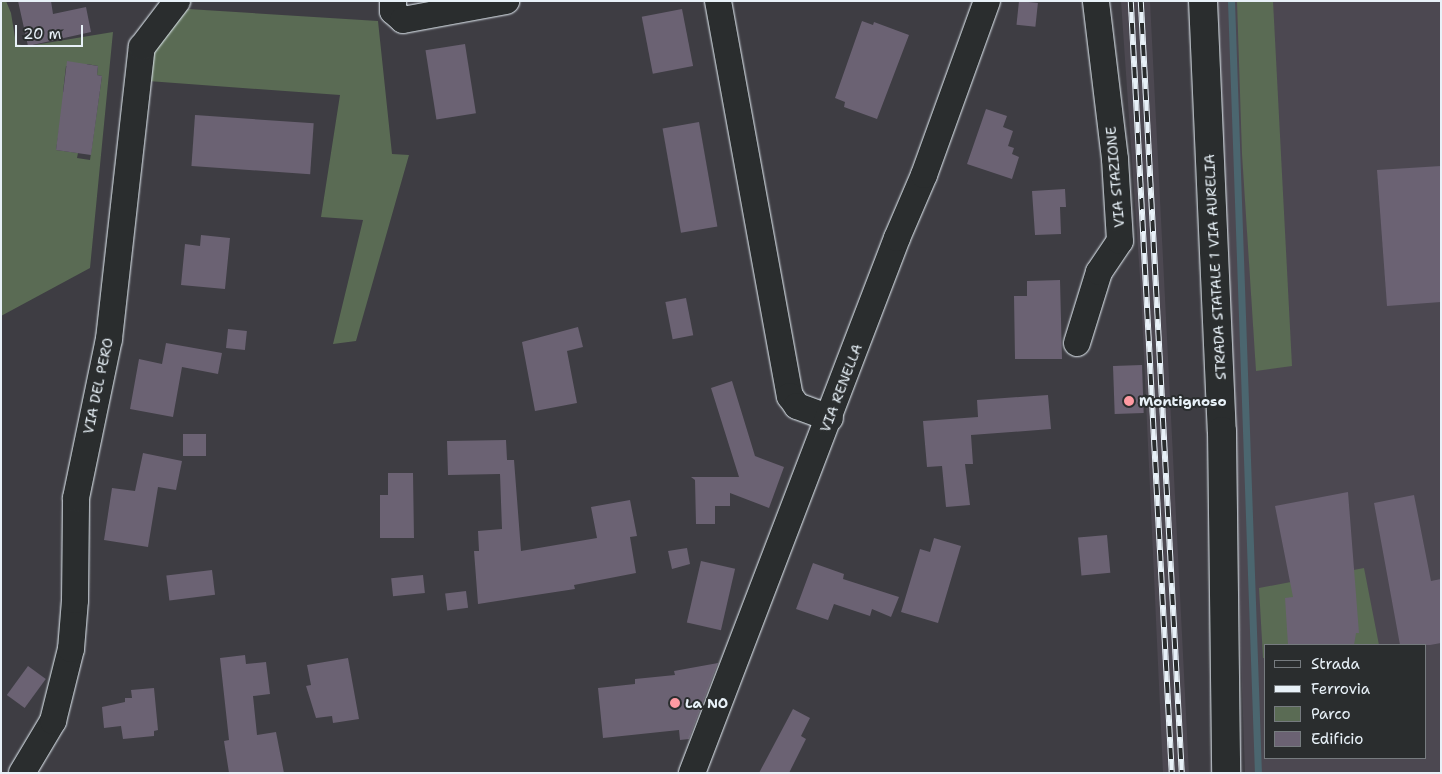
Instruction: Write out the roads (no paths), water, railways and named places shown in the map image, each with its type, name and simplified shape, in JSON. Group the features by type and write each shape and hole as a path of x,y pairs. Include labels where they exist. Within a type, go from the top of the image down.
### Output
{"main road":[{"name":"STRADA STATALE 1 VIA AURELIA","path":"1204,1 1222,432 1226,773"}],"street":[{"name":"VIA DEL PERO","path":"22,773 54,721 71,650 75,600 76,498 108,339 142,47 177,1"},
{"path":"394,1 393,12 404,20 506,1"},
{"path":"718,1 790,396 797,406 830,418"},
{"name":"VIA RENELLA","path":"692,773 830,418 987,1"},
{"name":"VIA STAZIONE","path":"1077,343 1099,272 1120,241 1115,159 1096,1"}],"waterway":[{"path":"1231,1 1258,773"}],"railway":[{"path":"1131,1 1172,773"},
{"path":"1141,1 1182,773"}],"place":[{"name":"Montignoso","path":"1129,401"},
{"name":"La NO","path":"675,703"}]}
